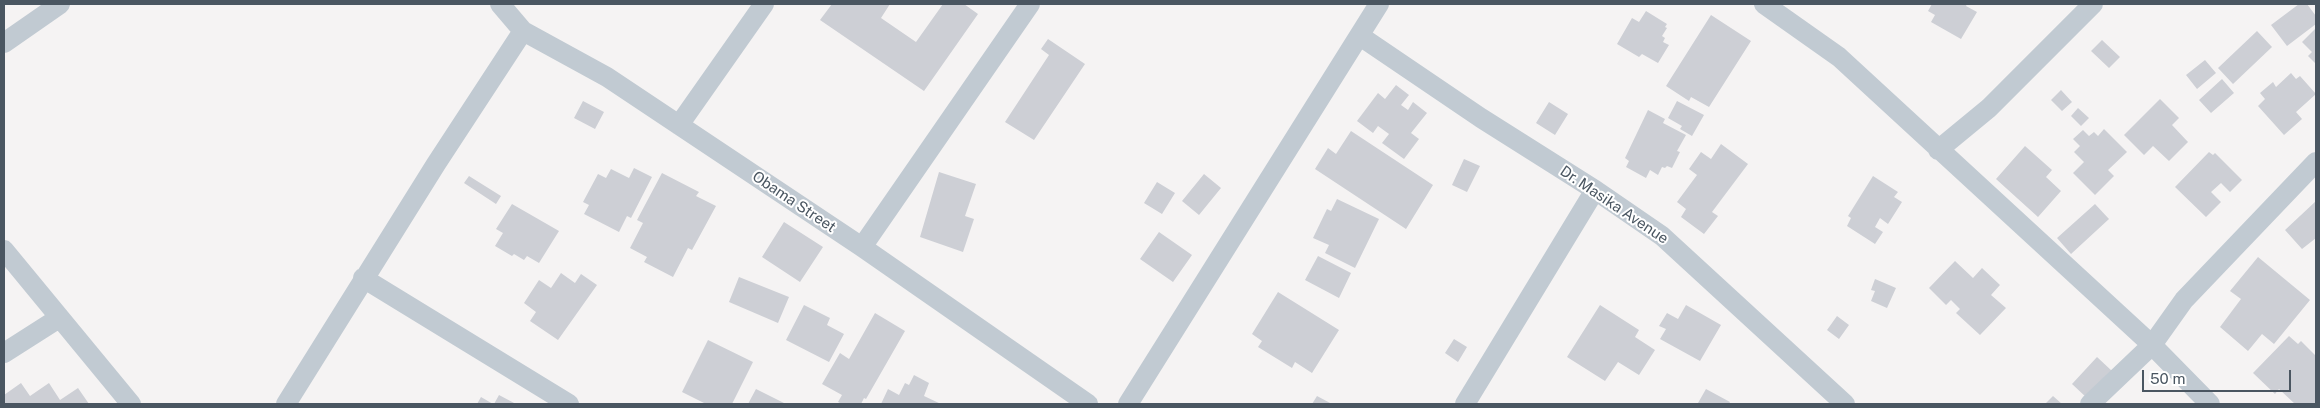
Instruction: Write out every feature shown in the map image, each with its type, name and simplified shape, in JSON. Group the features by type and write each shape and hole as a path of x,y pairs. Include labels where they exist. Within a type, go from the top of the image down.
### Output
{"street":[{"path":"4,43 60,4"},
{"name":"Obama Street","path":"500,4 523,31 607,77 862,248 1088,404"},
{"path":"679,125 764,4"},
{"path":"862,248 1030,4"},
{"path":"1128,404 1379,4"},
{"path":"1938,150 1990,108 2093,4"},
{"path":"1769,5 1839,57 2152,345 2210,404"},
{"path":"286,404 363,278 523,31"},
{"name":"Dr. Masika Avenue","path":"1360,36 1662,236 1846,404"},
{"path":"2090,404 2152,345 2184,300 2316,162"},
{"path":"1465,404 1595,190"},
{"path":"4,250 131,404"},
{"path":"363,278 569,404"},
{"path":"4,353 59,318"}],"building":[{"path":"832,4 890,4 881,18 916,42 943,4 964,4 978,14 924,91 820,20"},
{"path":"1932,4 1967,4 1966,6 1977,12 1961,39 1931,22 1935,15 1928,11"},
{"path":"2299,4 2307,4 2316,16 2316,24 2287,46 2271,25"},
{"path":"1646,11 1667,24 1665,27 1667,28 1662,36 1665,38 1663,42 1669,45 1658,63 1642,54 1639,57 1617,44 1632,18 1639,22"},
{"path":"1711,15 1751,41 1709,107 1691,97 1689,101 1666,86"},
{"path":"2316,28 2316,64 2308,56 2312,52 2302,42"},
{"path":"2257,31 2272,47 2233,84 2218,68"},
{"path":"1048,39 1085,64 1034,140 1005,122 1049,55 1041,49"},
{"path":"2102,40 2120,57 2109,68 2091,51"},
{"path":"2205,60 2216,73 2197,89 2186,75"},
{"path":"2291,73 2296,79 2300,76 2316,94 2296,112 2302,119 2284,135 2258,106 2265,99 2260,93 2273,82 2276,87"},
{"path":"2222,79 2234,93 2211,113 2199,100"},
{"path":"1396,85 1409,95 1401,105 1408,110 1413,102 1427,113 1411,133 1419,139 1404,159 1382,143 1389,134 1378,126 1373,133 1357,121 1378,93 1385,99"},
{"path":"2061,90 2072,102 2062,111 2051,100"},
{"path":"2160,99 2179,118 2172,125 2188,142 2169,161 2153,146 2144,155 2124,135"},
{"path":"583,101 604,112 595,129 574,118"},
{"path":"1677,101 1704,115 1692,136 1680,129 1682,126 1668,118"},
{"path":"1549,102 1568,114 1555,135 1536,123"},
{"path":"2078,108 2089,118 2081,126 2071,116"},
{"path":"1648,110 1665,119 1663,123 1686,135 1677,151 1680,152 1672,168 1662,167 1658,175 1650,170 1646,178 1626,167 1629,161 1625,158"},
{"path":"2104,129 2127,152 2108,170 2114,176 2095,195 2073,173 2084,162 2074,152 2080,146 2073,139 2083,130 2089,136 2094,132 2098,136"},
{"path":"1351,131 1433,185 1406,229 1315,169 1328,148 1336,154"},
{"path":"1721,144 1748,164 1712,212 1718,216 1704,234 1681,217 1686,209 1677,202 1697,175 1689,169 1701,152 1711,159"},
{"path":"2025,146 2052,170 2046,177 2061,191 2038,217 1996,179"},
{"path":"2209,152 2213,155 2215,153 2242,180 2230,192 2221,183 2211,192 2221,202 2206,217 2175,187"},
{"path":"1464,159 1480,166 1467,192 1452,185"},
{"path":"634,168 652,177 631,218 627,216 619,232 584,214 589,205 583,202 598,174 606,178 611,169 629,178"},
{"path":"939,172 976,184 965,216 974,219 963,252 920,237"},
{"path":"662,173 699,192 696,196 716,206 692,250 688,248 673,277 644,262 647,257 630,248 643,223 637,220"},
{"path":"1204,174 1221,188 1199,215 1182,201"},
{"path":"469,176 501,196 496,204 464,183"},
{"path":"1873,176 1898,192 1894,197 1902,202 1888,224 1880,218 1875,227 1883,232 1875,244 1847,226 1851,218 1848,216"},
{"path":"1157,182 1175,193 1162,214 1144,203"},
{"path":"1337,199 1379,219 1355,268 1325,253 1329,245 1313,238 1327,209 1331,211"},
{"path":"2316,201 2316,238 2302,249 2285,230"},
{"path":"512,204 559,231 539,263 527,256 524,260 514,254 512,256 495,246 503,233 496,229"},
{"path":"2095,204 2109,219 2071,254 2057,238"},
{"path":"784,222 823,247 800,282 762,257"},
{"path":"1159,232 1192,255 1173,282 1140,259"},
{"path":"1318,256 1351,273 1339,298 1305,280"},
{"path":"2258,257 2310,300 2274,344 2262,334 2248,351 2220,327 2241,299 2230,291"},
{"path":"1955,261 1973,278 1982,268 2000,285 1991,295 2006,308 1980,335 1956,313 1960,309 1951,300 1946,305 1929,288"},
{"path":"561,273 575,283 581,274 597,285 558,340 530,321 536,312 524,303 539,280 551,288"},
{"path":"739,277 789,297 778,323 729,302"},
{"path":"1875,279 1896,288 1887,308 1871,301 1875,291 1871,290"},
{"path":"1278,292 1339,330 1312,373 1295,362 1292,368 1258,347 1262,341 1252,334"},
{"path":"804,305 830,318 827,325 844,334 829,362 786,340"},
{"path":"1600,305 1639,330 1635,337 1655,350 1639,375 1618,362 1605,381 1567,357"},
{"path":"1686,305 1721,325 1700,361 1660,339 1666,329 1659,326 1667,313 1678,319"},
{"path":"875,313 905,331 866,399 864,398 861,404 842,404 838,402 842,395 822,384 840,353 849,359"},
{"path":"1837,316 1849,325 1839,339 1827,330"},
{"path":"2289,336 2298,344 2301,341 2316,356 2315,404 2295,404 2279,389 2275,394 2253,373"},
{"path":"1454,339 1467,347 1458,362 1445,353"},
{"path":"708,340 753,362 732,404 706,404 682,392"},
{"path":"2097,357 2112,371 2087,398 2072,384"},
{"path":"914,375 929,383 924,396 941,404 881,404 888,389 899,395 905,383 909,385"},
{"path":"21,383 30,396 49,383 60,400 78,388 89,404 4,404 4,395"},
{"path":"756,389 786,404 748,404"},
{"path":"1706,389 1730,402 1729,404 1698,403"},
{"path":"499,395 516,404 494,404"},
{"path":"1317,396 1332,404 1312,404"},
{"path":"2053,396 2062,404 2045,404"},
{"path":"481,397 493,404 477,404"}]}
